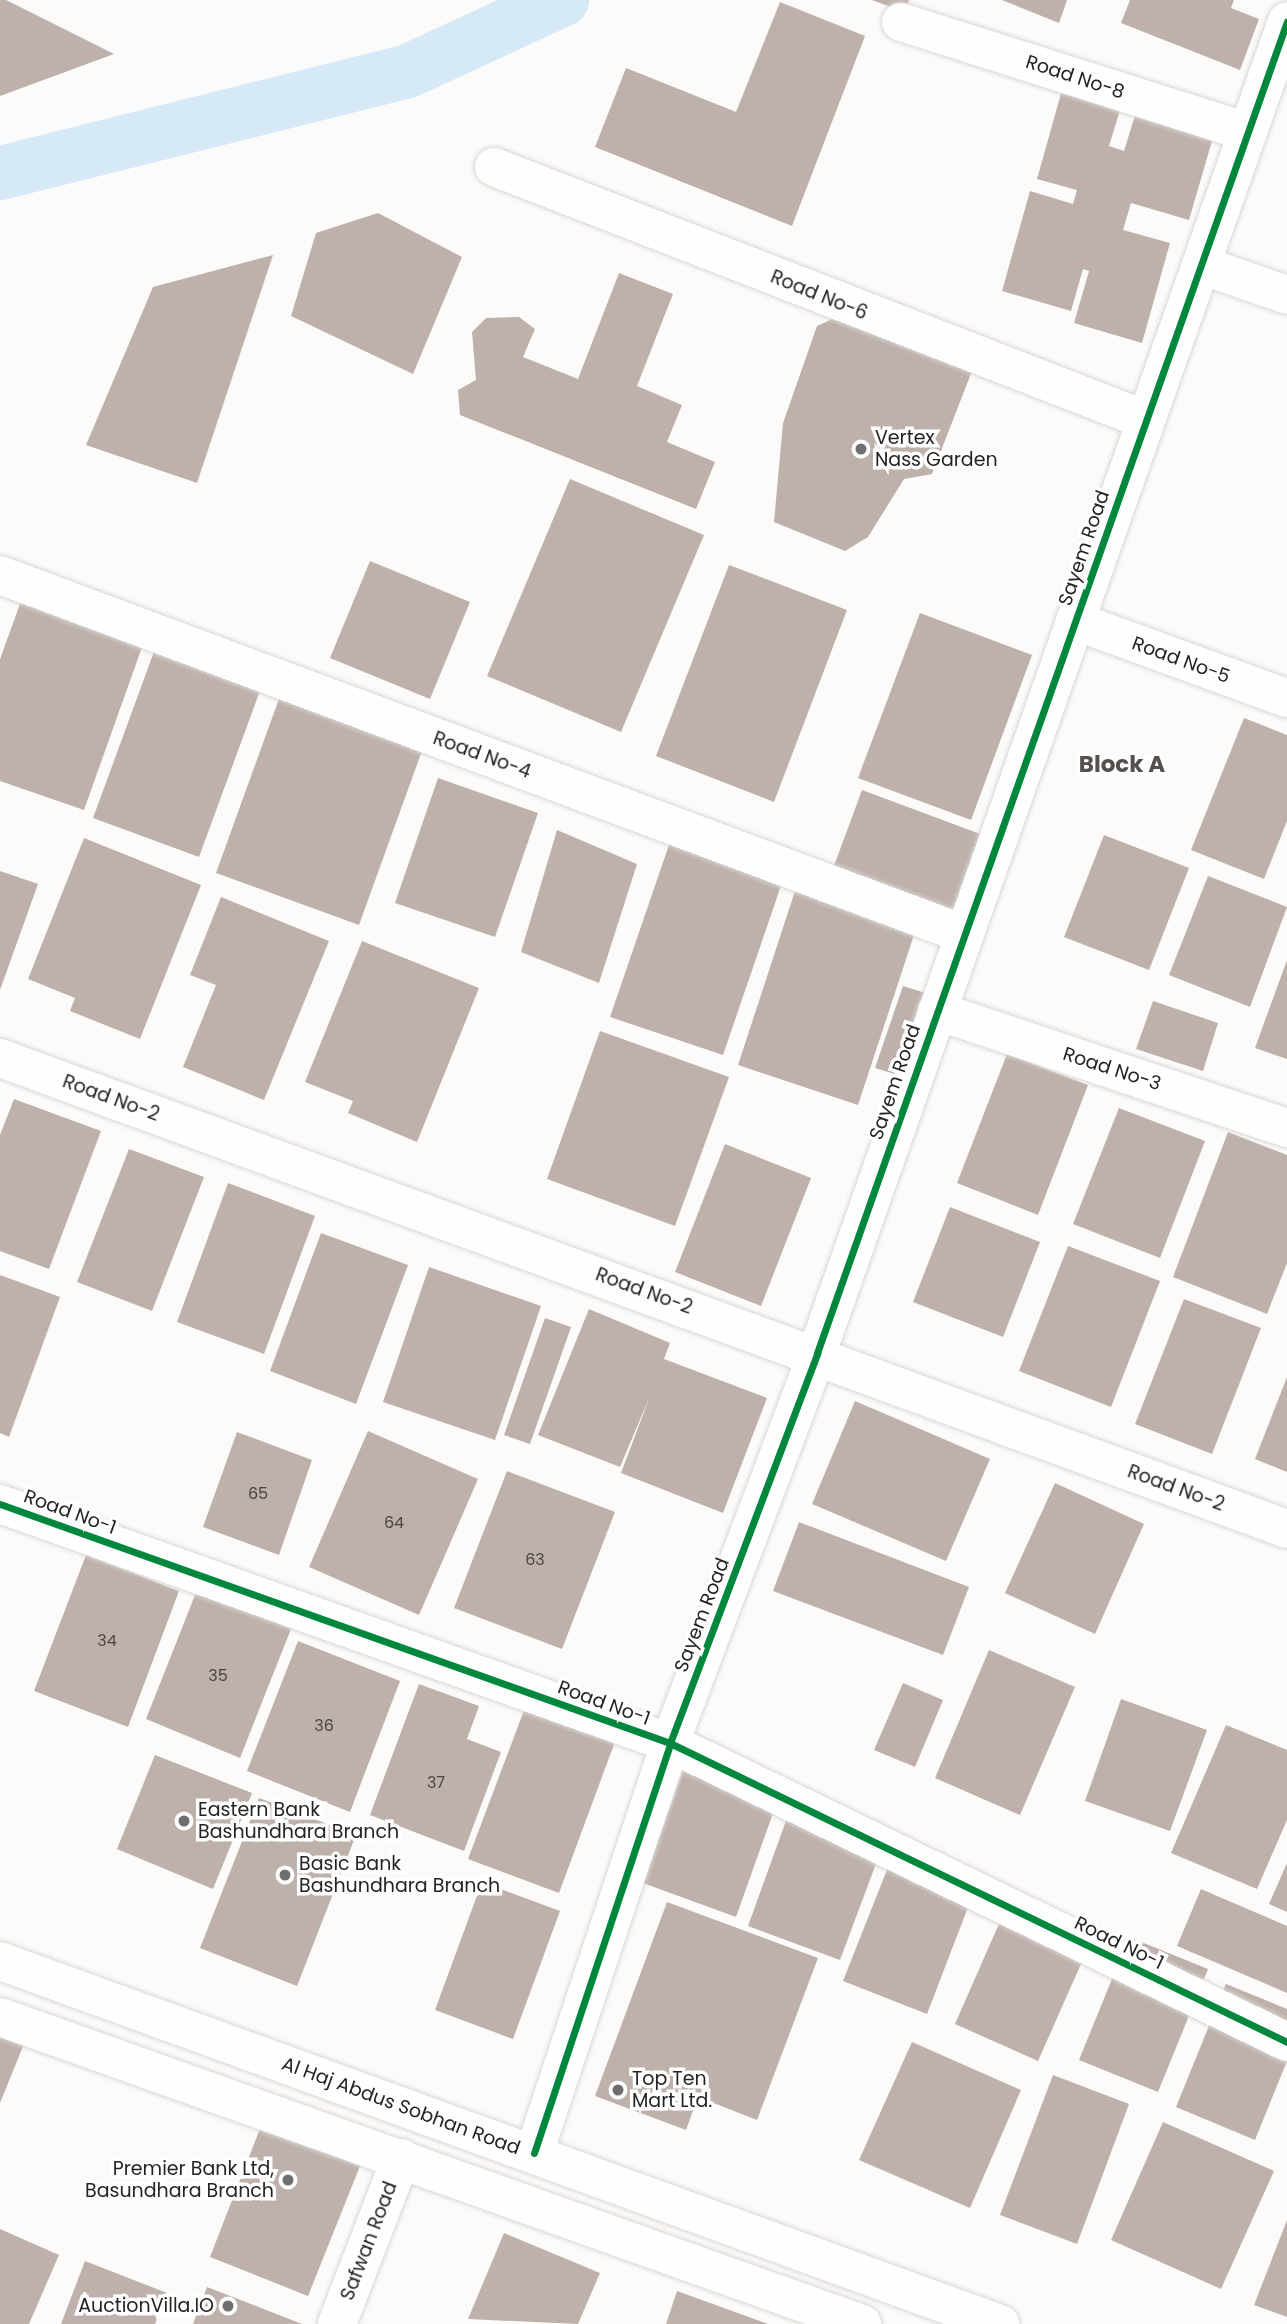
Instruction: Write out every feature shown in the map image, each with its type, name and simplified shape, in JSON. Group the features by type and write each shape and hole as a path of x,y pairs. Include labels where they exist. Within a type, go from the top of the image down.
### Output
{"street":[{"name":"Sayem Road","path":"534,2153 670,1743 817,1353 1287,21"},
{"name":"Road No-8","path":"901,22 1248,132"},
{"name":"Road No-6","path":"494,167 1146,420"},
{"path":"1201,265 1287,295"},
{"name":"Road No-4","path":"0,575 964,934"},
{"name":"Road No-5","path":"1075,621 1287,698"},
{"name":"Road No-3","path":"937,1011 1287,1128"},
{"name":"Road No-2","path":"0,1058 817,1353 1287,1529"},
{"name":"Road No-1","path":"0,1504 670,1743 1287,2042"},
{"name":"Al Haj Abdus Sobhan Road","path":"0,1961 1000,2324"},
{"path":"0,2017 862,2324"},
{"name":"Safwan Road","path":"337,2324 401,2158"}],"building":[{"path":"0,0 6,0 114,54 0,96"},
{"path":"872,0 909,0 904,12"},
{"path":"1002,0 1067,0 1059,23"},
{"path":"1130,0 1234,0 1231,8 1259,19 1240,70 1121,23"},
{"path":"780,2 865,36 792,226 595,147 626,68 736,112"},
{"path":"1062,90 1121,107 1109,146 1124,151 1136,112 1214,134 1189,220 1131,203 1123,230 1170,243 1142,343 1074,323 1089,271 1083,269 1071,311 1002,291 1030,191 1073,204 1077,190 1037,179"},
{"path":"378,213 462,257 413,374 291,316 316,233"},
{"path":"273,255 197,483 86,445 153,287"},
{"path":"619,273 673,294 637,386 682,405 667,442 715,462 696,509 460,415 458,390 476,380 472,332 486,318 519,317 535,329 523,357 578,379"},
{"name":"Vertex Nass Garden","path":"837,317 972,371 932,474 904,479 868,537 845,551 774,522 783,423 817,326"},
{"path":"570,479 704,535 621,732 487,676"},
{"path":"370,561 470,602 430,699 330,658"},
{"path":"729,565 847,610 774,802 656,756"},
{"path":"24,593 146,636 84,810 0,781 0,659"},
{"path":"920,613 1032,655 971,820 858,778"},
{"path":"155,649 261,688 199,857 93,818"},
{"path":"280,696 423,748 359,925 216,873"},
{"path":"1244,718 1287,735 1287,821 1264,879 1191,850"},
{"path":"438,778 538,813 495,937 395,903"},
{"path":"862,790 983,835 951,919 831,874"},
{"path":"557,830 637,864 599,983 521,952"},
{"path":"1104,835 1189,868 1149,970 1064,937"},
{"path":"84,838 201,885 140,1039 70,1011 75,998 28,979"},
{"path":"671,839 784,877 723,1055 610,1017"},
{"path":"0,871 38,884 0,990"},
{"path":"1208,876 1287,907 1250,1007 1169,975"},
{"path":"795,891 915,932 858,1105 738,1065"},
{"path":"221,897 329,941 264,1100 183,1067 216,985 190,975"},
{"path":"362,941 479,988 417,1142 348,1113 353,1101 305,1082"},
{"path":"1287,960 1287,1059 1255,1048"},
{"path":"903,986 929,994 901,1076 875,1068"},
{"path":"1153,1001 1218,1023 1203,1071 1136,1049"},
{"path":"600,1031 729,1077 675,1226 547,1179"},
{"path":"1007,1054 1088,1085 1038,1215 957,1183"},
{"path":"14,1099 101,1131 49,1269 0,1251 0,1135"},
{"path":"1119,1108 1205,1141 1160,1258 1073,1224"},
{"path":"1228,1132 1287,1155 1287,1263 1267,1314 1173,1277"},
{"path":"725,1144 811,1178 761,1306 675,1272"},
{"path":"129,1149 204,1177 152,1311 77,1282"},
{"path":"228,1183 315,1216 264,1354 177,1322"},
{"path":"950,1207 1040,1242 1003,1337 913,1302"},
{"path":"321,1233 408,1265 356,1404 270,1371"},
{"path":"1068,1246 1160,1281 1111,1407 1019,1371"},
{"path":"429,1267 541,1306 495,1440 383,1402"},
{"path":"0,1275 60,1297 9,1437 0,1433"},
{"path":"1184,1299 1261,1328 1212,1454 1135,1424"},
{"path":"589,1309 670,1343 664,1359 767,1398 723,1513 621,1473 650,1396 620,1467 538,1435"},
{"path":"545,1318 571,1327 530,1444 504,1435"},
{"path":"1287,1377 1287,1472 1255,1459"},
{"path":"855,1401 990,1459 946,1561 812,1504"},
{"path":"368,1431 478,1479 419,1615 309,1567"},
{"path":"237,1432 312,1460 279,1555 203,1527"},
{"path":"507,1471 615,1512 562,1649 454,1608"},
{"path":"1055,1483 1144,1524 1095,1634 1005,1593"},
{"path":"799,1522 969,1587 943,1655 773,1591"},
{"path":"86,1555 179,1591 128,1727 34,1691"},
{"path":"197,1590 291,1629 240,1758 146,1719"},
{"path":"298,1641 400,1681 350,1812 247,1771"},
{"path":"989,1650 1075,1687 1020,1815 935,1778"},
{"path":"903,1683 943,1700 915,1767 874,1750"},
{"path":"419,1684 479,1706 467,1739 501,1752 464,1851 370,1815"},
{"path":"1121,1699 1207,1730 1170,1831 1085,1801"},
{"path":"526,1705 616,1739 559,1893 468,1859"},
{"path":"1226,1725 1287,1750 1287,1820 1257,1889 1171,1853"},
{"name":"Eastern Bank Bashundhara Branch","path":"155,1755 252,1793 213,1889 117,1849"},
{"path":"684,1768 777,1802 736,1917 643,1883"},
{"name":"Basic Bank Bashundhara Branch","path":"259,1798 356,1835 297,1986 200,1948"},
{"path":"787,1818 880,1853 840,1960 748,1926"},
{"path":"894,1852 977,1884 927,2014 843,1981"},
{"path":"1287,1863 1287,1912 1269,1904"},
{"path":"482,1882 560,1911 513,2039 435,2010"},
{"path":"1201,1889 1287,1926 1287,1993 1177,1946"},
{"path":"1013,1892 1097,1928 1038,2061 955,2024"},
{"path":"667,1902 818,1958 757,2120 698,2097 686,2130 595,2096"},
{"path":"1129,1937 1208,1969 1158,2092 1079,2060"},
{"path":"1226,1984 1287,2009 1287,2061 1255,2140 1176,2107"},
{"path":"0,2035 24,2044 0,2103"},
{"path":"912,2042 1021,2090 970,2208 859,2160"},
{"path":"1053,2075 1129,2104 1077,2244 1000,2215"},
{"path":"1163,2122 1274,2171 1221,2289 1111,2240"},
{"path":"261,2126 360,2166 308,2296 210,2257"},
{"path":"1287,2220 1287,2317 1254,2305"},
{"path":"0,2229 59,2255 29,2324 0,2324"},
{"path":"504,2233 600,2273 578,2324 468,2319"},
{"path":"85,2261 167,2293 155,2324 61,2324"},
{"name":"AuctionVilla.IO","path":"207,2287 302,2324 193,2324"},
{"path":"677,2291 768,2324 666,2324"}],"waterway":[{"path":"0,173 406,72 562,0"}],"cycle path":[{"path":"534,2153 670,1743 817,1353 1287,21"},
{"path":"0,1504 670,1743 1287,2042"}],"place":[{"name":"Vertex Nass Garden","path":"861,449"},
{"name":"Eastern Bank Bashundhara Branch","path":"184,1821"},
{"name":"Basic Bank Bashundhara Branch","path":"285,1875"},
{"name":"Top Ten Mart Ltd.","path":"618,2090"},
{"name":"Premier Bank Ltd, Basundhara Branch","path":"288,2180"},
{"name":"AuctionVilla.IO","path":"228,2306"}],"district":[{"name":"Block A","path":"1122,764"}]}
